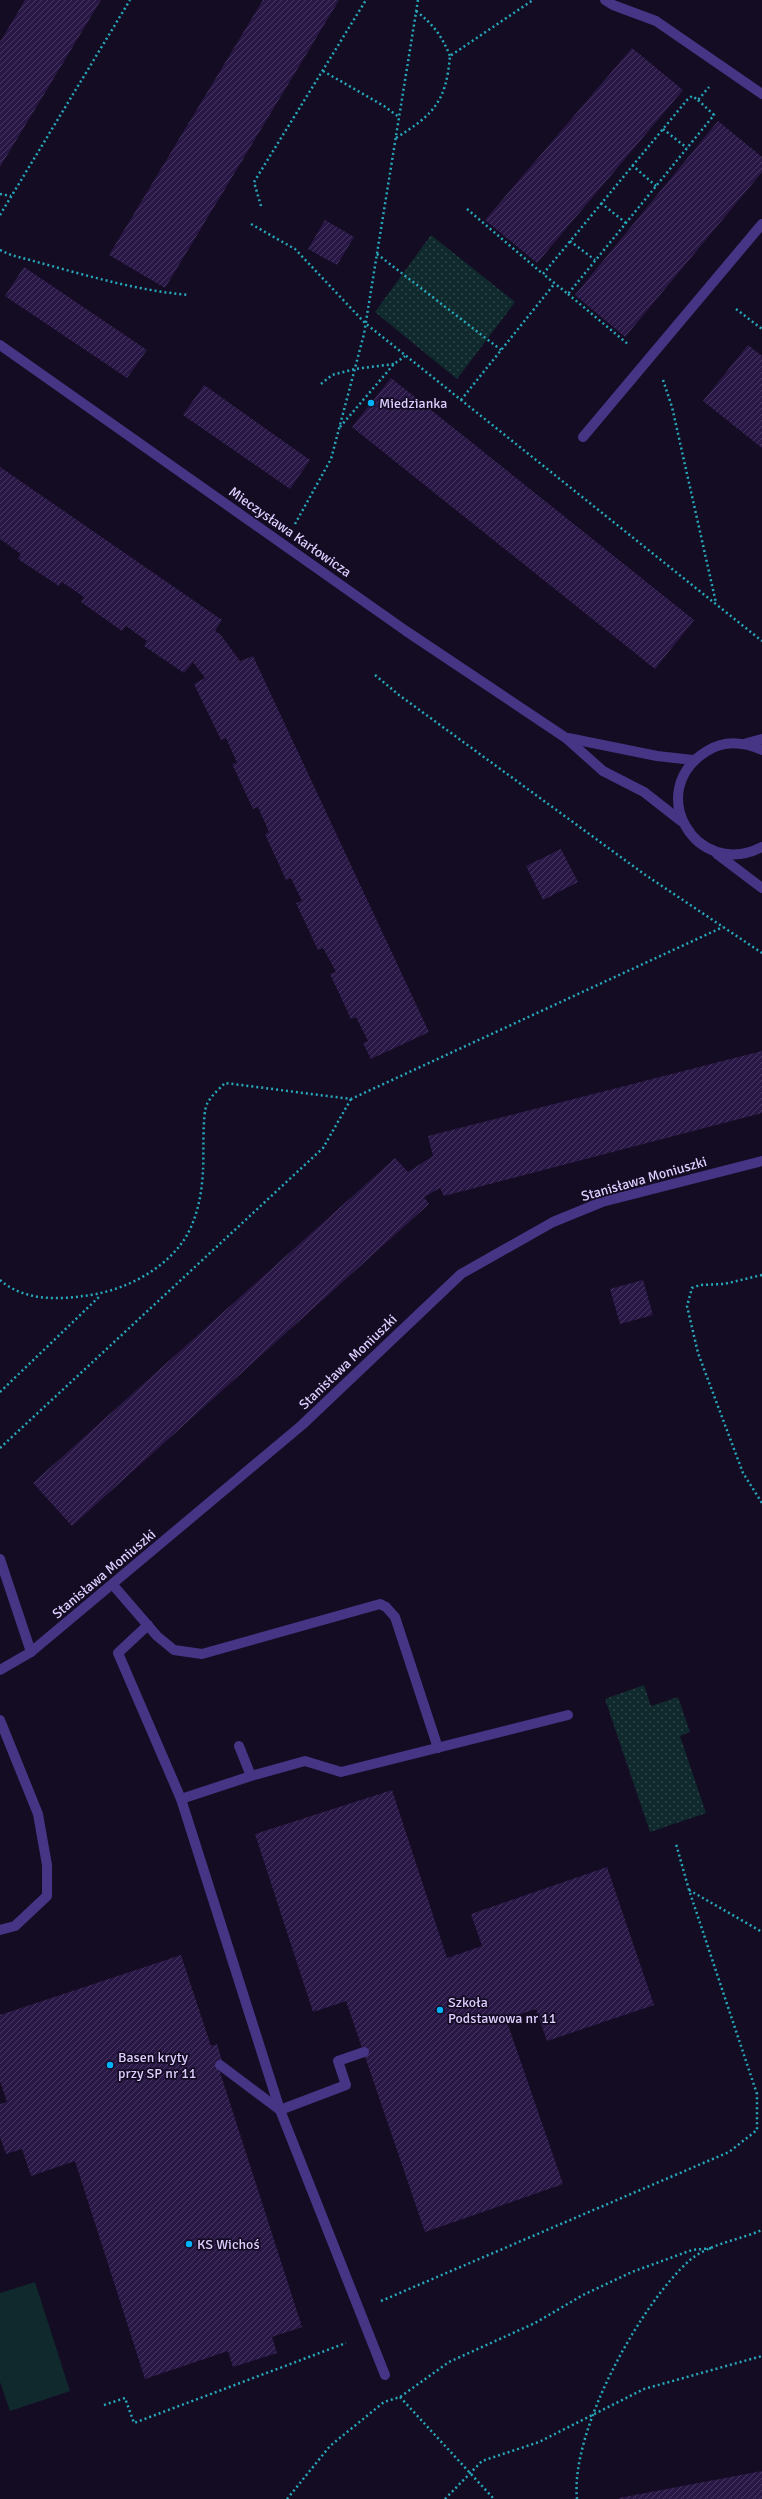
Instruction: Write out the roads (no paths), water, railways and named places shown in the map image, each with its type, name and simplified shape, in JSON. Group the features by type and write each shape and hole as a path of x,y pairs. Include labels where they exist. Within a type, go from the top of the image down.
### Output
{"street":[{"path":"605,0 613,5 656,21 762,94"},
{"path":"583,438 762,224"},
{"name":"Mieczysława Karłowicza","path":"0,345 406,631 566,738 603,771 644,792 681,821"},
{"name":"Mieczysława Karłowicza","path":"566,738 650,755 693,760"},
{"path":"762,739 747,743 718,744 693,760 681,778 677,800 681,821 695,840 714,852 762,888"},
{"path":"747,743 762,750"},
{"path":"714,852 732,856 750,853 762,847"},
{"name":"Stanisława Moniuszki","path":"0,1670 31,1652 302,1425 461,1274 553,1222 602,1202 762,1161"},
{"path":"0,1560 31,1652"},
{"path":"112,1585 148,1625 174,1650 202,1654 380,1604 395,1617 438,1748"},
{"path":"148,1625 118,1653 181,1799 280,2110 385,2375"},
{"path":"181,1799 251,1776 305,1761 341,1772 568,1715"},
{"path":"0,1720 38,1814 47,1865 47,1896 15,1926 0,1930"},
{"path":"239,1746 251,1776"},
{"path":"280,2110 346,2085 338,2061 364,2052"},
{"path":"220,2065 280,2110"}],"place":[{"name":"Miedzianka","path":"371,403"},
{"name":"Szkoła Podstawowa nr 11","path":"440,2010"},
{"name":"Basen kryty przy SP nr 11","path":"110,2065"},
{"name":"KS Wichoś","path":"189,2244"}]}
